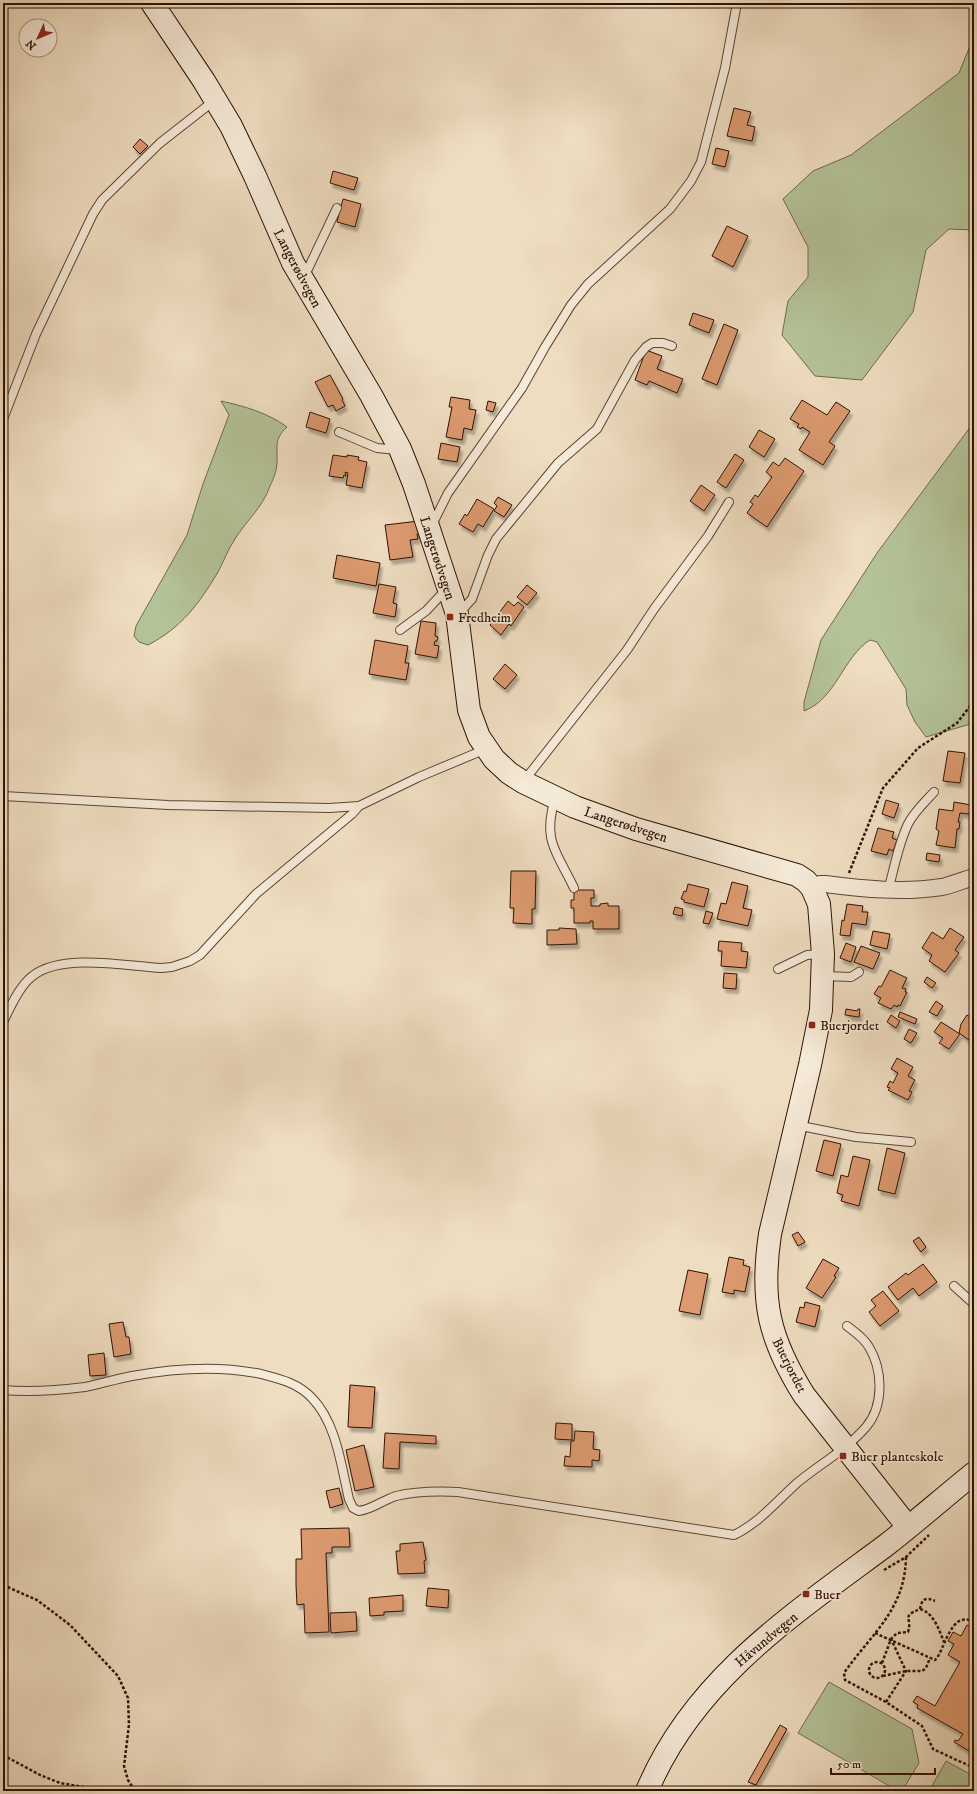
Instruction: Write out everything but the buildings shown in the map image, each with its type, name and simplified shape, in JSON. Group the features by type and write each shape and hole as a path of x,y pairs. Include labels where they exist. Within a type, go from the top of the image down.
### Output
{"main road":[{"name":"Langerødvegen","path":"152,3 216,99 250,164 275,226 301,278 372,395 400,449 414,484 456,614 469,710 476,730 486,748 501,766 523,782 556,798 636,829 797,875 806,880 812,888"},
{"name":"Buerjordet","path":"812,888 819,904 823,954 821,1010 817,1034 795,1125 768,1250 766,1294 769,1314 781,1355 804,1396 908,1527"},
{"name":"Håvundvegen","path":"647,1791 666,1750 687,1718 723,1676 772,1632 908,1527 974,1473"}],"street":[{"path":"812,888 820,884 888,890 942,887 974,877"}],"lane":[{"path":"428,526 435,518 448,493 522,388 571,305 588,284 670,209 690,181 701,162 725,68 737,3"},
{"path":"3,419 36,334 93,214 102,200 160,143 216,99"},
{"path":"301,278 307,271 337,208"},
{"path":"456,614 460,612 472,598 496,539 558,463 597,429 635,360 646,347 652,343 663,343 672,346"},
{"path":"339,432 377,448 394,451 400,449"},
{"path":"523,782 627,650 654,609 708,536 729,502"},
{"path":"400,630 426,611 441,595 449,590"},
{"path":"3,796 168,805 329,808 359,806 419,777 486,748"},
{"path":"888,890 908,823 917,810 934,792"},
{"path":"556,798 549,822 552,842 556,855 574,888"},
{"path":"3,1022 27,981 33,975 48,966 67,962 83,962 161,968 172,967 190,961 209,946 256,894 352,814 359,806"},
{"path":"778,969 807,955 823,954"},
{"path":"823,976 851,977 860,972"},
{"path":"795,1125 856,1137 911,1142"},
{"path":"954,1286 974,1304"},
{"path":"3,1390 16,1391 84,1387 132,1376 195,1368 243,1371 279,1378 297,1385 312,1398 322,1411 334,1436 349,1499 353,1508 359,1511 368,1510 395,1497 428,1491 458,1492 734,1535 748,1528 798,1483 845,1447 868,1424 878,1401 880,1384 878,1369 869,1347 860,1336 847,1326"}],"path":[{"path":"844,886 883,788 918,748 957,722 974,701"},
{"path":"883,1571 906,1557 931,1534"},
{"path":"906,1557 906,1573 900,1594 891,1611 844,1673 845,1680 886,1702 922,1726 933,1749 974,1768"},
{"path":"3,1585 37,1600 70,1625 118,1676 128,1698 130,1725 124,1766 128,1780 135,1791"},
{"path":"920,1608 924,1599 927,1598 935,1601"},
{"path":"882,1663 891,1640 897,1633 908,1632 910,1628 908,1616 910,1612 920,1608 927,1611 934,1621 944,1642"},
{"path":"875,1633 937,1660 944,1642 953,1626 963,1620 974,1622"},
{"path":"891,1640 906,1671"},
{"path":"883,1676 885,1668 882,1663 877,1661 872,1663 869,1670 871,1675 875,1678 906,1671 924,1670 930,1658"},
{"path":"886,1702 906,1671"},
{"path":"3,1755 40,1775 60,1783 107,1791"}],"green space":[{"path":"971,3 974,3 974,230 949,229 926,250 913,312 862,380 815,376 782,335 788,301 808,277 808,247 783,199 813,171 851,155 959,73 972,41"},
{"path":"221,401 256,411 280,422 287,427 280,436 277,444 276,472 263,501 239,532 204,595 180,623 148,645 139,642 134,636 136,626 187,535 203,484 229,415"},
{"path":"974,422 974,723 926,737 915,722 907,705 906,689 877,642 870,640 861,647 824,697 815,705 804,711 804,702 821,640 877,553"},
{"path":"829,1682 912,1729 919,1763 902,1791 898,1791 798,1733"},
{"path":"946,1761 970,1774 973,1779 967,1791 929,1791"}],"place":[{"name":"Fredheim","path":"450,617"},
{"name":"Buerjordet","path":"812,1025"},
{"name":"Buer planteskole","path":"843,1456"},
{"name":"Buer","path":"806,1594"}]}
